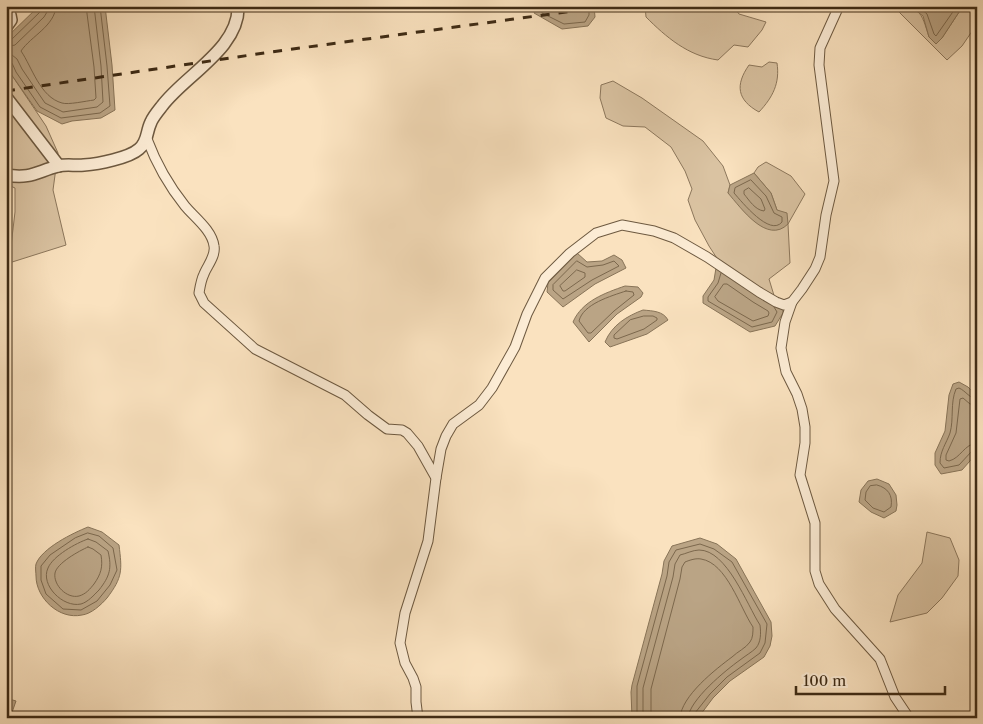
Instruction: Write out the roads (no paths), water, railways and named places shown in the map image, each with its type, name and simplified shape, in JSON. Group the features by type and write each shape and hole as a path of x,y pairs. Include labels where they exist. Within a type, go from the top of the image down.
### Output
{"street":[{"path":"6,175 18,177 34,175 59,166 84,166 103,163 138,150 147,139 150,123 163,105 202,66 234,30 238,6"},
{"path":"839,6 820,48 819,57 834,181 826,215 820,257 802,290 792,302 785,322 781,348 786,372 797,394 805,427 805,443 800,474 815,523 815,571 819,584 835,608 880,659 895,697 909,718"},
{"path":"6,10 11,20 6,27"},
{"path":"6,97 59,166"},
{"path":"147,139 153,155 167,179 185,206 212,238 215,247 213,256 204,273 199,293 204,303 255,349 345,395 387,429 402,430 408,433 418,446 436,478"},
{"path":"418,718 416,687 405,663 400,643 405,613 428,541 441,449 453,424 479,405 492,388 515,347 526,314 545,278 570,253 596,233 622,224 674,238 776,302 784,305 792,302"}],"water":[{"path":"39,6 105,6 115,110 101,118 62,124 37,111 11,74 6,59 6,38"},
{"path":"538,6 594,6 595,17 588,26 562,29 534,13"},
{"path":"910,6 963,6 936,44 929,37 923,16"},
{"path":"754,173 771,193 777,210 787,213 788,224 780,229 772,230 755,222 728,193 730,185"},
{"path":"577,253 587,262 602,261 614,255 622,260 626,268 595,284 563,307 547,292 548,283"},
{"path":"716,268 783,309 783,313 775,326 750,332 703,303 703,296 714,280"},
{"path":"625,286 638,287 643,293 641,297 617,314 589,342 573,322 577,315 588,303"},
{"path":"643,310 661,313 668,320 647,334 610,347 605,342 616,326 631,315"},
{"path":"959,382 968,387 977,396 977,453 962,470 941,474 935,465 935,453 945,431 949,395 953,384"},
{"path":"877,479 889,484 896,495 896,511 884,518 871,512 859,502 861,490 868,481"},
{"path":"88,527 102,532 119,545 121,561 119,579 105,601 96,609 89,613 73,616 57,611 44,599 37,584 36,564 39,558 51,547"},
{"path":"700,538 717,544 736,559 771,622 772,636 770,646 764,657 730,681 713,698 698,718 632,718 632,685 664,561 672,546"},
{"path":"6,698 16,701 10,718 6,718"}],"railway":[{"path":"6,91 271,52 610,6"}]}
